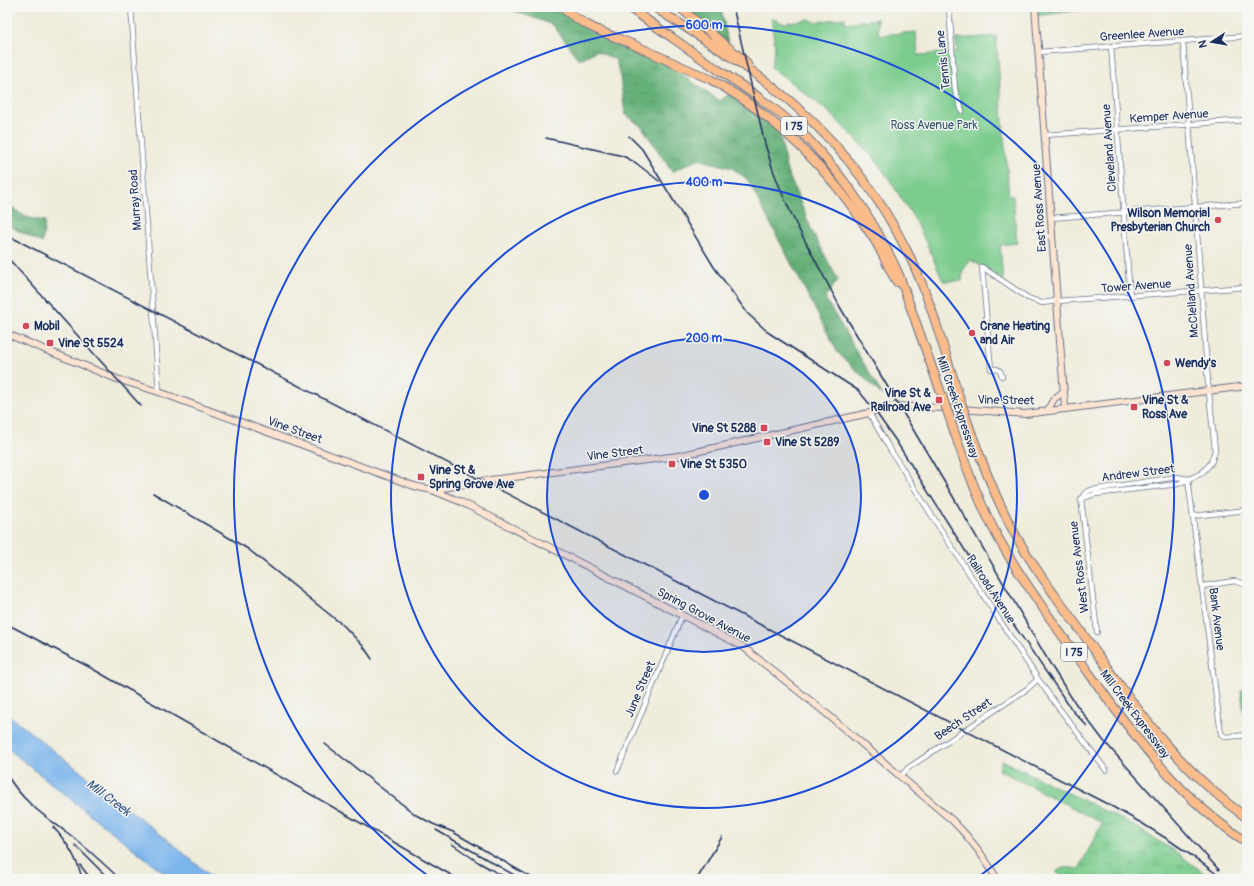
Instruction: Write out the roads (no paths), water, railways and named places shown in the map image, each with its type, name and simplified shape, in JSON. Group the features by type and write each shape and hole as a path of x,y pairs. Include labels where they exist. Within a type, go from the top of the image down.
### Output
{"highway":[{"path":"562,7 584,24 604,34 631,44 716,83 742,99 774,124 816,162 845,197 873,237 894,278 906,295"},
{"name":"Mill Creek Expressway","path":"628,7 766,102 798,129 835,170 860,203 892,259 940,390 966,467 995,532 1004,548 1043,608 1118,714 1148,753 1177,785 1202,808 1247,842"},
{"name":"Mill Creek Expressway","path":"654,7 751,71 787,98 821,129 845,156 883,208 898,234 919,278 992,489 1021,544 1040,574 1128,698 1156,733 1178,758 1208,787 1247,818"},
{"path":"679,7 745,61 751,71"}],"main road":[{"name":"East Ross Avenue","path":"1035,7 1065,408"},
{"name":"Vine Street","path":"7,334 117,379 159,392 414,486 432,490 678,456 870,413 892,406 1013,414 1247,386"},
{"path":"1047,411 1054,399 1064,391"},
{"name":"Spring Grove Avenue","path":"432,490 489,516 742,646 827,714 953,821 971,839 997,879"}],"street":[{"name":"Murray Road","path":"131,7 159,392"},
{"name":"Tennis Lane","path":"948,7 955,90 962,111"},
{"name":"Greenlee Avenue","path":"1039,52 1247,36"},
{"name":"McClelland Avenue","path":"1183,41 1214,450 1214,456 1208,467 1202,473 1188,479"},
{"name":"Cleveland Avenue","path":"1111,46 1130,296"},
{"name":"Kemper Avenue","path":"1045,135 1247,120"},
{"path":"1050,218 1247,203"},
{"name":"Tower Avenue","path":"1002,376 1000,371 997,369 991,369 982,267 1028,298 1042,303 1247,287"},
{"name":"Railroad Avenue","path":"870,413 872,419 948,541 1038,679 1106,770"},
{"name":"Andrew Street","path":"1081,499 1085,493 1090,490 1177,477 1188,479"},
{"name":"Bank Avenue","path":"1188,479 1221,734 1226,737 1247,735"},
{"name":"West Ross Avenue","path":"1081,499 1097,632"},
{"path":"1193,516 1247,510"},
{"path":"1202,586 1235,581 1247,585"},
{"name":"June Street","path":"617,770 682,616"},
{"name":"Beech Street","path":"900,777 908,768 1027,689 1038,679"}],"water":[{"name":"Mill Creek","path":"7,714 169,841 214,879 172,879 88,813 7,748"}],"railway":[{"path":"733,7 765,144 773,170 796,224 840,307 948,488 1052,667 1073,700 1103,740 1219,870"},
{"path":"629,136 642,149 714,267 748,314 769,333 859,391 875,411 896,441 992,593 1072,710 1087,726"},
{"path":"546,138 623,156 636,163 659,181"},
{"path":"7,235 1113,807 1170,840 1223,879"},
{"path":"7,257 141,406"},
{"path":"153,493 248,549 344,626 363,646 372,659"},
{"path":"7,624 91,668 458,879"},
{"path":"325,744 416,815 453,832 534,879"},
{"path":"7,775 29,802 80,843 120,879"},
{"path":"53,827 71,851 78,865 82,879"},
{"path":"436,830 521,879"},
{"path":"697,879 722,837"},
{"path":"452,844 478,862 508,879"},
{"path":"75,845 109,879"},
{"path":"80,865 91,879"}],"place":[{"name":"Wilson Memorial Presbyterian Church","path":"1218,220"},
{"name":"Mobil","path":"26,326"},
{"name":"Crane Heating and Air","path":"972,333"},
{"name":"Vine St 5524","path":"50,343"},
{"name":"Wendy's","path":"1167,363"},
{"name":"Vine St & Railroad Ave","path":"939,400"},
{"name":"Vine St & Ross Ave","path":"1134,407"},
{"name":"Vine St 5288","path":"764,428"},
{"name":"Vine St 5289","path":"767,442"},
{"name":"Vine St 5350","path":"672,464"},
{"name":"Vine St & Spring Grove Ave","path":"421,477"}],"park label":[{"name":"Ross Avenue Park","path":"934,125"}]}
